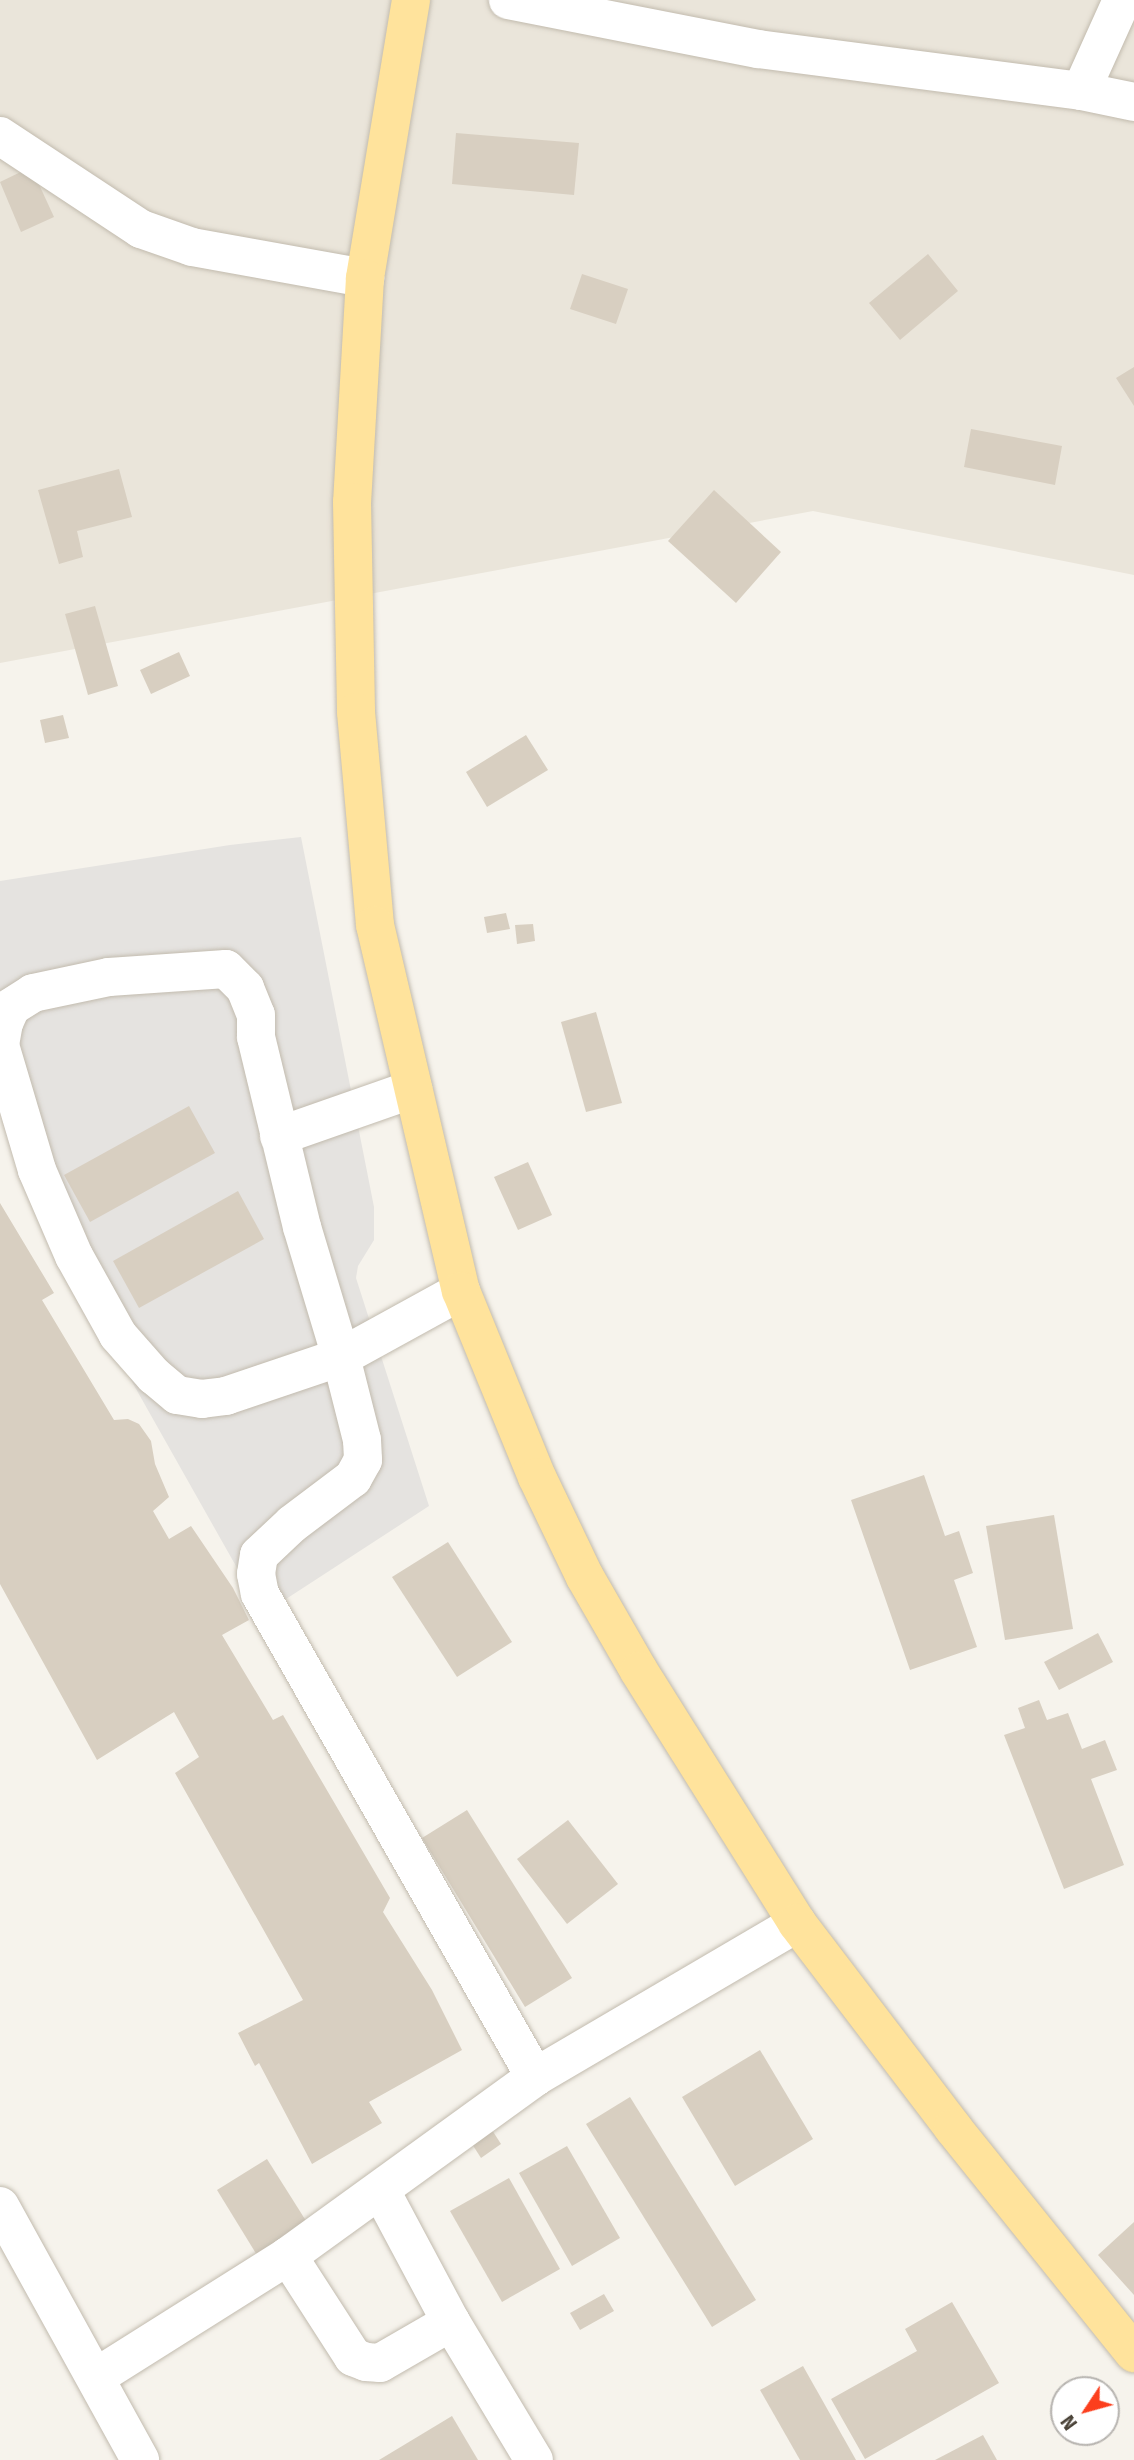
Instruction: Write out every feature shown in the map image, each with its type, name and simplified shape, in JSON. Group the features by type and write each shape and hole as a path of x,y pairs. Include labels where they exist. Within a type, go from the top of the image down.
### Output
{"main road":[{"path":"411,0 365,278 352,502 356,712 375,925 461,1292 537,1477 585,1577 639,1671 797,1923 953,2128 1134,2353"}],"street":[{"path":"508,0 758,49 1081,91 1134,102"},
{"path":"1081,91 1122,0"},
{"path":"0,136 141,229 192,247 365,278"},
{"path":"461,1292 341,1357 226,1396 202,1399 177,1395 155,1376 118,1335 74,1256 37,1170 0,1045 4,1023 11,1007 33,993 109,977 226,969 245,988 256,1015 256,1037 279,1136 341,1357 362,1440 363,1460 353,1478 292,1524 259,1555 257,1574 260,1594 536,2077"},
{"path":"279,1136 413,1089"},
{"path":"96,2377 288,2256 536,2077 797,1923"},
{"path":"381,2191 451,2322 534,2460"},
{"path":"0,2206 140,2460"},
{"path":"288,2256 353,2357 366,2362 380,2362 451,2322"}],"shaded area":[{"path":"0,0 1134,0 1134,575 813,511 0,663"},
{"path":"301,837 374,1207 374,1240 358,1266 356,1278 429,1506 263,1614 61,1256 0,1084 0,881 230,845"}],"building":[{"path":"456,133 579,143 574,195 452,184"},
{"path":"31,167 54,217 21,232 0,182"},
{"path":"928,254 958,291 900,340 869,303"},
{"path":"582,274 628,289 616,324 570,309"},
{"path":"1134,367 1134,406 1116,378"},
{"path":"971,429 1062,446 1055,485 964,467"},
{"path":"119,469 132,517 77,531 83,557 59,564 38,490"},
{"path":"714,490 781,552 736,603 668,541"},
{"path":"95,606 118,686 88,695 65,614"},
{"path":"179,652 190,676 151,694 140,670"},
{"path":"63,715 69,738 45,743 40,720"},
{"path":"526,735 548,770 487,807 466,772"},
{"path":"506,913 510,929 487,933 484,917"},
{"path":"533,924 535,941 517,944 515,925"},
{"path":"596,1012 622,1103 586,1112 561,1022"},
{"path":"189,1106 215,1153 90,1222 64,1175"},
{"path":"528,1162 552,1215 518,1230 494,1177"},
{"path":"238,1191 264,1239 139,1308 113,1261"},
{"path":"0,1203 54,1293 42,1300 114,1420 128,1419 139,1424 151,1441 155,1464 169,1497 153,1511 169,1539 191,1526 233,1588 249,1620 222,1635 273,1720 283,1715 390,1898 383,1912 432,1990 462,2050 369,2102 382,2123 312,2164 259,2063 255,2066 238,2033 303,2000 175,1773 199,1757 174,1712 97,1760 0,1584"},
{"path":"924,1475 945,1536 959,1531 973,1573 954,1580 977,1647 910,1670 851,1500"},
{"path":"1054,1515 1073,1629 1005,1640 986,1526"},
{"path":"448,1542 512,1642 457,1677 392,1577"},
{"path":"1098,1633 1113,1662 1059,1690 1044,1662"},
{"path":"1039,1700 1047,1720 1068,1713 1082,1749 1105,1740 1117,1770 1091,1779 1124,1865 1064,1889 1004,1735 1025,1728 1018,1708"},
{"path":"467,1810 572,1978 525,2007 422,1838"},
{"path":"568,1820 618,1884 567,1924 517,1859"},
{"path":"760,2050 813,2139 735,2186 682,2097"},
{"path":"630,2097 756,2300 712,2327 586,2124"},
{"path":"492,2130 501,2144 481,2158 472,2144"},
{"path":"567,2146 620,2238 572,2266 519,2173"},
{"path":"267,2159 308,2224 257,2255 217,2190"},
{"path":"509,2178 560,2269 502,2302 450,2211"},
{"path":"1134,2222 1134,2295 1098,2255"},
{"path":"604,2294 614,2311 580,2330 570,2313"},
{"path":"952,2302 999,2383 865,2459 831,2399 917,2351 905,2329"},
{"path":"803,2366 856,2460 800,2460 760,2390"},
{"path":"452,2416 478,2460 379,2460"},
{"path":"983,2435 997,2460 935,2460"}]}
